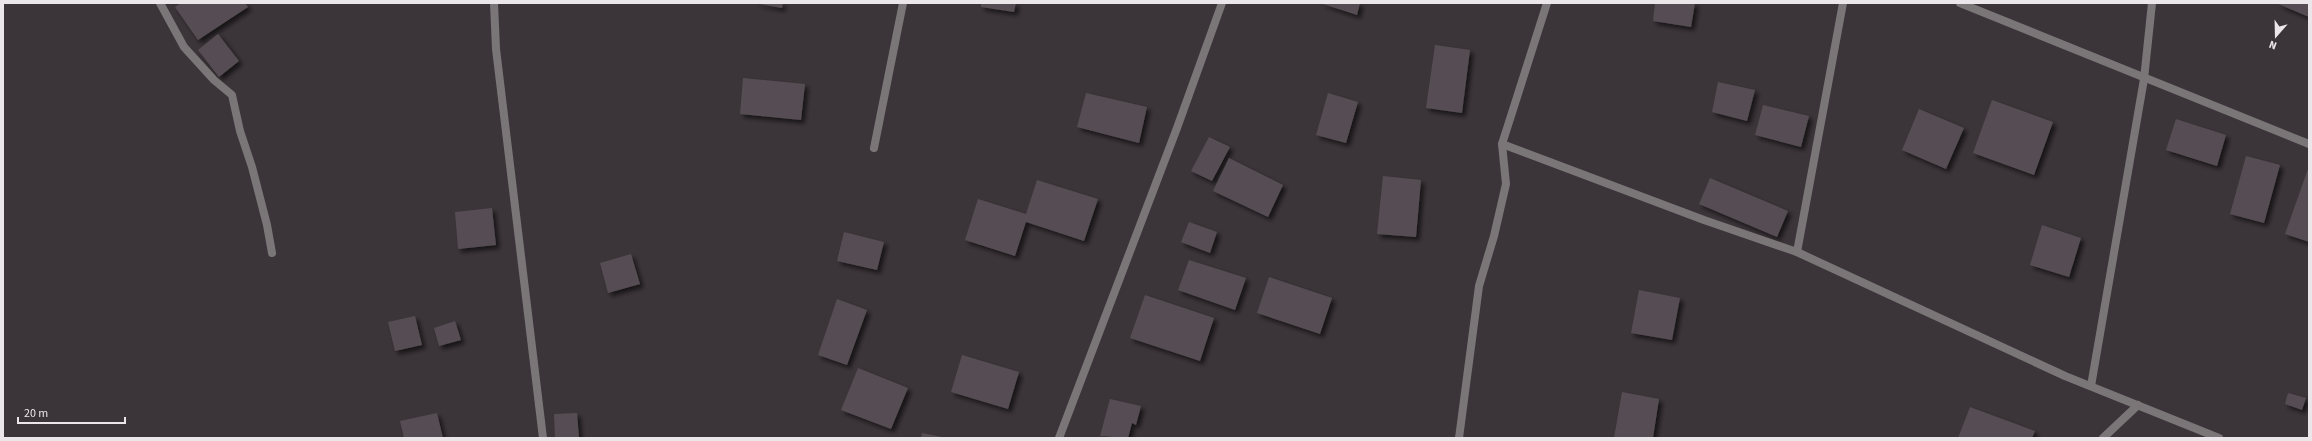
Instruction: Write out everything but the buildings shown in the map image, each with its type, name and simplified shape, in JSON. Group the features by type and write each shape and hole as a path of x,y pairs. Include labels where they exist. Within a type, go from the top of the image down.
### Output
{"street":[{"path":"160,3 184,47 214,80 232,95 240,131 252,167 267,225 272,254"},
{"path":"494,3 496,49 543,438"},
{"path":"874,148 903,3"},
{"path":"1059,438 1177,128 1222,3"},
{"path":"1459,438 1479,286 1494,236 1506,184 1502,144 1547,3"},
{"path":"1797,252 1843,3"},
{"path":"1960,3 2144,79 2309,144"},
{"path":"2090,386 2144,79 2152,3"},
{"path":"1502,144 1704,220 1797,252 2065,376 2219,438"},
{"path":"2103,438 2138,405"}]}
